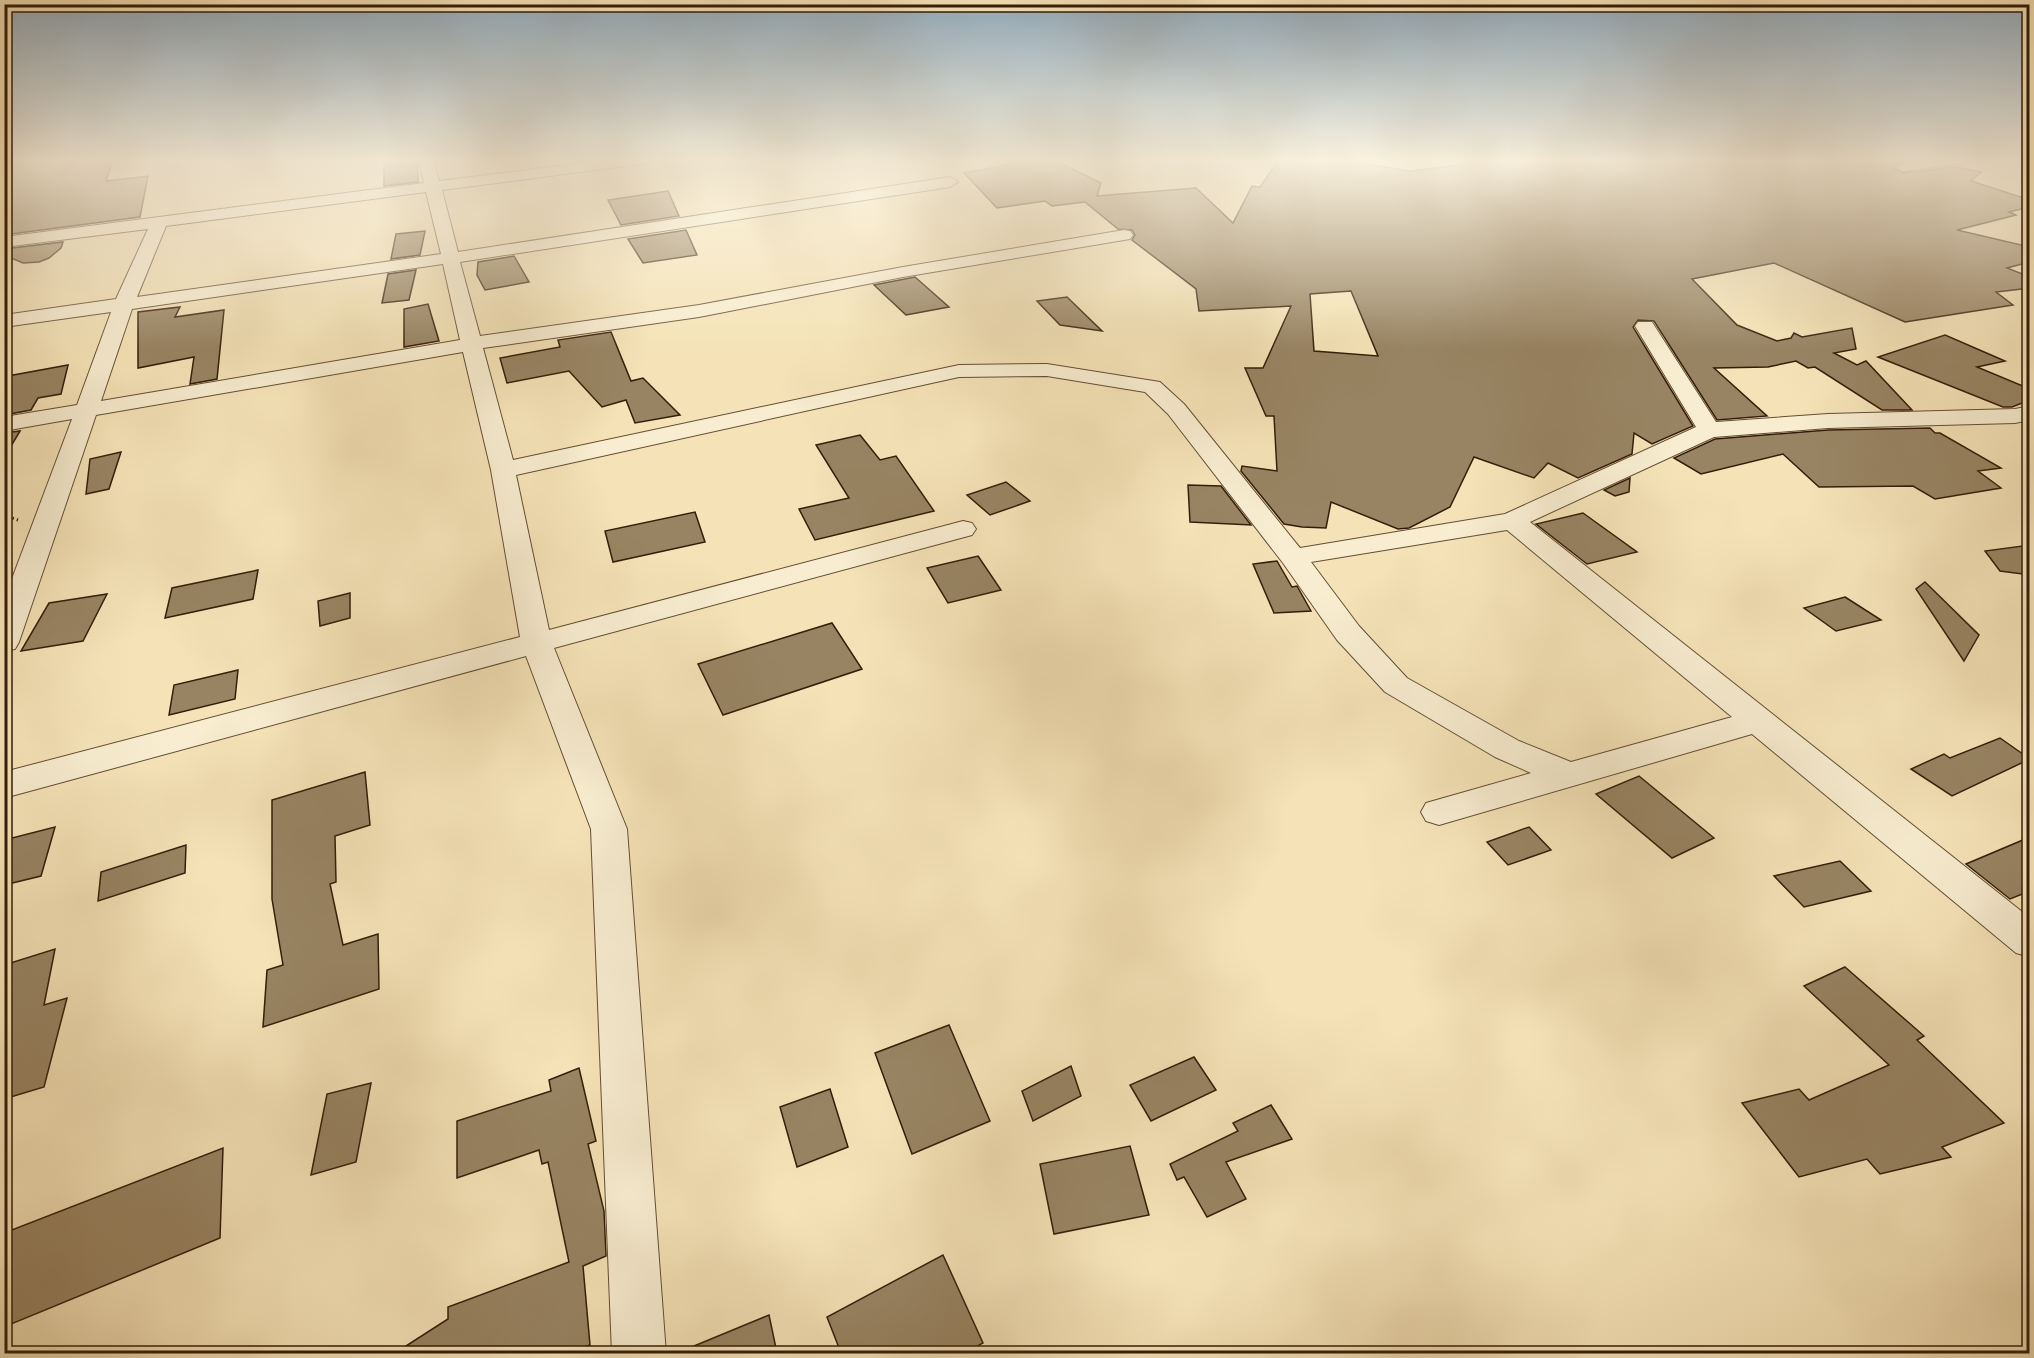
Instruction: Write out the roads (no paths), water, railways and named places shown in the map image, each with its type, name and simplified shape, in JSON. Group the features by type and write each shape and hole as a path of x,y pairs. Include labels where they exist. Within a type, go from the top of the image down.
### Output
{"street":[{"path":"4,242 156,222"},
{"path":"4,642 124,304 159,222"},
{"path":"442,222 503,470 536,642 609,829 639,1353"},
{"path":"4,321 685,222"},
{"path":"4,424 471,344 699,311 903,272 1124,235"},
{"path":"1645,326 1709,430"},
{"path":"503,470 959,370 1047,370 1152,387 1176,409 1293,557 1348,633 1396,685 1507,749 1569,775"},
{"path":"1293,557 1512,521 1709,430 1828,421 2015,416 2030,413"},
{"path":"1512,521 2030,941"},
{"path":"4,785 963,529"},
{"path":"1439,812 1757,721"}]}
